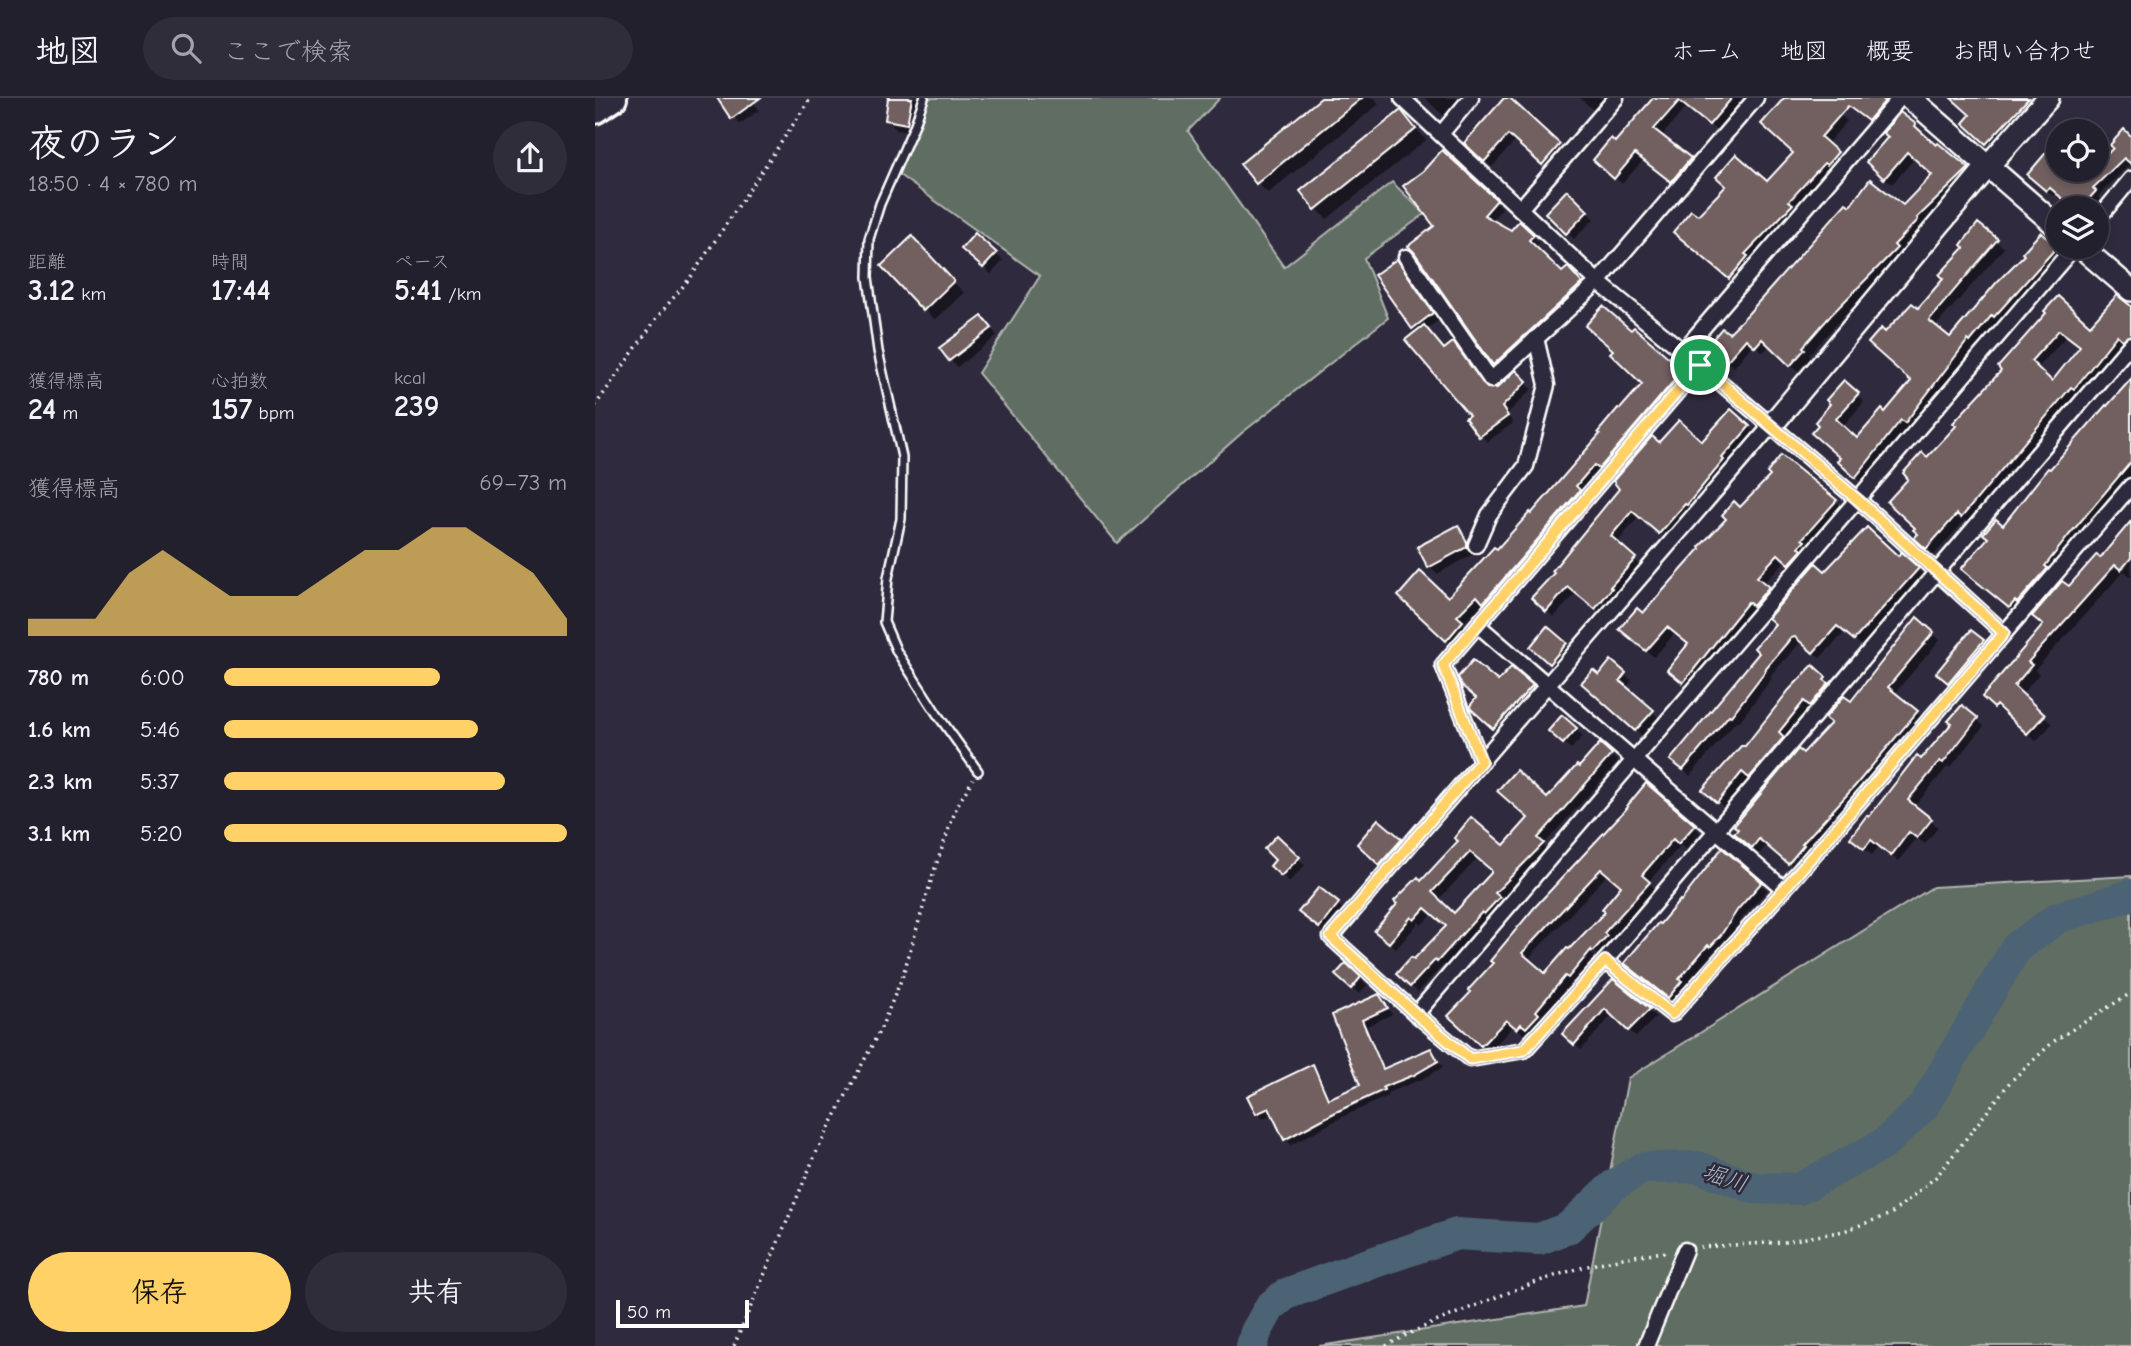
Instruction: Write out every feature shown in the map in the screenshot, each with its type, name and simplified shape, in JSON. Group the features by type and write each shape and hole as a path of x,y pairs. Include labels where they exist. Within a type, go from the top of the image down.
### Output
{"highway":[{"path":"595,110 613,98"}],"street":[{"path":"1402,98 1598,282 1858,500 2004,633"},
{"path":"1441,134 1471,98"},
{"path":"1520,209 1616,98"},
{"path":"1406,257 1491,380 1598,282 1756,98"},
{"path":"1683,351 1900,98"},
{"path":"1910,98 2046,217"},
{"path":"2048,98 1770,427 1331,937 1470,1059 1524,1050 1605,961 2131,344"},
{"path":"2109,206 2131,179"},
{"path":"1416,1014 2064,259"},
{"path":"2095,259 2131,290"},
{"path":"1475,545 1489,515 1526,466 1547,385 1537,338"},
{"path":"1481,761 1443,665 1700,365"},
{"path":"1605,961 1672,1014 1784,889 2131,486"},
{"path":"1479,626 1784,889"},
{"path":"1646,1346 1685,1250"}],"lane":[{"path":"924,98 880,204 869,239 868,277 878,351 902,457 901,519 888,578 884,622 897,652 978,771"}],"path":[{"path":"595,406 659,316 690,278 811,98"},
{"path":"734,1346 816,1153 881,1028 902,978 934,871 957,806 978,771"},
{"path":"1386,1346 1405,1335 1512,1291 1606,1262 1641,1254 1702,1246 1784,1242 1845,1231 1891,1214 1937,1176 2010,1082 2054,1041 2131,993"}],"green space":[{"path":"926,98 1220,98 1188,131 1284,267 1392,182 1425,214 1364,258 1388,318 1243,432 1117,543 978,373 1040,276 895,172"},
{"path":"2131,876 2131,1346 1319,1346 1584,1306 1628,1078 1933,887"}],"building":[{"path":"717,98 760,98 731,119"},
{"path":"888,98 912,98 907,124 885,120"},
{"path":"1321,98 1362,98 1256,184 1240,164"},
{"path":"1504,98 1510,98 1560,144 1542,165 1508,135 1484,162 1464,143"},
{"path":"1653,98 1732,98 1709,125 1679,101 1654,129 1691,158 1671,182 1635,154 1614,179 1593,160 1611,138 1615,142"},
{"path":"1784,98 1881,98 1885,101 1868,121 1848,106 1821,137 1838,152 1827,165 1824,163 1789,201 1793,204 1745,254 1748,256 1729,279 1673,232 1691,210 1698,215 1726,186 1716,177 1736,154 1767,181 1793,153 1761,124"},
{"path":"1951,98 2029,98 1986,144 1963,123 1970,115"},
{"path":"1401,110 1416,129 1315,210 1300,191"},
{"path":"1900,112 1936,145 1938,143 1969,168 1917,218 1894,245 1897,248 1832,314 1790,366 1762,339 1755,347 1746,339 1726,362 1707,346 1722,328 1729,333 1747,315 1846,203 1850,206 1870,179 1903,205 1932,175 1907,152 1884,179 1866,162 1888,137 1883,133"},
{"path":"2124,129 2131,136 2131,164 2124,158 2109,173 2109,152 2113,148 2110,145"},
{"path":"1442,150 1497,200 1484,215 1511,230 1519,221 1534,235 1529,240 1562,272 1568,267 1582,283 1493,365 1408,246 1434,226 1403,186 1423,171"},
{"path":"2046,153 2046,182 2099,182 2093,188 2096,191 2092,196 2059,196 2049,187 2046,191 2027,175"},
{"path":"1567,190 1588,211 1566,234 1545,213"},
{"path":"1978,223 1998,239 1929,320 1950,337 2024,255 2022,253 2041,232 2046,237 2046,259 1970,342 1968,340 1905,423 1901,420 1855,478 1837,461 1840,458 1811,433 1818,425 1815,422 1830,404 1826,400 1844,380 1859,393 1836,419 1857,438 1882,409 1885,412 1911,381 1868,343 1881,328 1885,332 1912,303 1918,308 1943,279 1939,275 1964,248 1961,245"},
{"path":"975,233 997,253 983,268 961,249"},
{"path":"912,236 954,281 923,311 881,266"},
{"path":"1397,259 1433,313 1412,329 1374,275"},
{"path":"2117,295 2131,306 2131,335 2122,340 2117,335 2074,389 2071,387 1961,518 1957,514 1926,549 1914,538 1918,534 1913,530 1915,528 1887,502 1908,479 1903,473 1922,452 1927,457 1956,426 1953,423 2001,371 1998,367 2058,296 2090,325","holes":["2059,330 2080,346 2052,381 2031,361"]},
{"path":"1603,306 1631,330 1634,327 1683,370 1599,469 1594,465 1576,486 1580,490 1483,603 1477,596 1457,616 1463,621 1446,641 1398,596 1420,571 1448,597 1494,547 1497,549 1530,512 1531,514 1600,434 1598,432 1618,408 1620,409 1642,384 1610,353 1613,350 1585,326"},
{"path":"982,316 992,328 949,361 939,348"},
{"path":"1424,325 1444,349 1453,342 1487,388 1497,388 1516,370 1527,381 1502,407 1508,416 1479,437 1465,418 1469,415 1405,340"},
{"path":"2131,379 2131,462 2070,534 2045,566 2048,568 2017,603 2015,601 2009,608 1961,569 1988,538 1983,534 1996,519 2003,525 2048,468 2050,469"},
{"path":"1731,409 1750,426 1687,505 1685,504 1659,534 1632,511 1611,536 1636,558 1595,609 1568,587 1546,612 1531,598 1554,573 1552,571 1619,489 1613,481 1652,436 1659,442 1679,420 1702,441"},
{"path":"1781,455 1837,500 1802,539 1805,541 1799,547 1802,550 1789,564 1778,554 1757,577 1769,587 1753,606 1748,602 1683,683 1667,670 1688,644 1667,627 1646,651 1619,629 1637,608 1643,613 1726,519 1722,515 1734,501 1740,507 1770,476 1767,473"},
{"path":"2131,521 2131,558 2121,570 2115,565 2028,662 2032,665 2014,686 2045,715 2027,734 1996,705 1994,708 1982,697 2043,625 2032,616 2062,581 2069,586 2097,554 2100,558"},
{"path":"1458,525 1467,547 1428,568 1417,547"},
{"path":"1867,527 1898,556 1901,552 1919,568 1854,640 1837,626 1813,653 1795,637 1791,638 1731,716 1729,715 1683,770 1670,760 1759,653 1754,648 1775,624 1768,618 1816,563 1825,571"},
{"path":"1917,617 1934,632 1888,687 1918,711 1802,844 1804,845 1788,864 1759,839 1752,848 1734,833 1738,829 1734,826 1798,749 1803,753 1831,723 1825,718 1844,696 1851,701"},
{"path":"1547,626 1567,643 1549,664 1530,647"},
{"path":"1971,630 1984,640 1948,683 1936,673"},
{"path":"1473,660 1498,681 1511,667 1533,685 1493,729 1471,709 1470,706 1476,698 1462,686 1458,677"},
{"path":"1611,660 1626,673 1620,681 1654,710 1635,731 1581,683 1593,670 1599,675"},
{"path":"1813,665 1829,683 1810,706 1804,701 1779,732 1784,737 1749,778 1742,772 1717,803 1702,790 1741,746 1745,746 1789,690"},
{"path":"1962,705 1978,718 1943,763 1940,761 1908,800 1932,819 1917,838 1909,832 1891,856 1871,840 1864,849 1850,838 1917,755 1921,759 1952,723 1948,721"},
{"path":"1562,715 1577,728 1563,744 1548,731"},
{"path":"1600,743 1612,754 1538,838 1544,843 1495,893 1500,897 1484,914 1482,912 1437,962 1435,960 1410,987 1396,974 1446,926 1425,908 1414,920 1411,917 1389,943 1374,931 1397,904 1394,901 1418,877 1421,881 1458,841 1454,838 1471,817 1504,845 1528,818 1497,791 1516,770 1547,798 1577,765 1579,767","holes":["1470,852 1491,870 1454,913 1432,892"]},
{"path":"1646,783 1695,825 1678,844 1673,839 1642,875 1650,882 1604,933 1607,936 1592,952 1591,950 1568,978 1565,976 1536,1011 1539,1014 1526,1028 1521,1024 1517,1029 1506,1020 1481,1046 1448,1016 1471,992 1468,990 1493,963 1490,961 1534,908","holes":["1601,869 1621,886 1602,909 1605,912 1545,973 1522,953"]},
{"path":"1378,819 1402,839 1379,865 1357,844"},
{"path":"1277,835 1300,857 1281,876 1270,866 1275,860 1264,849"},
{"path":"1722,848 1762,882 1738,909 1721,935 1710,947 1708,945 1679,979 1682,981 1668,998 1624,963 1681,901"},
{"path":"1319,887 1339,903 1319,928 1298,912"},
{"path":"1346,963 1361,977 1351,989 1335,975"},
{"path":"1613,979 1650,1009 1628,1031 1605,1009 1574,1045 1562,1034"},
{"path":"1379,994 1388,1008 1362,1020 1383,1069 1431,1048 1438,1061 1284,1140 1269,1108 1256,1114 1247,1096 1313,1064 1328,1099 1360,1085 1332,1015"}],"waterway":[{"name":"堀川","path":"1252,1346 1256,1332 1270,1307 1286,1294 1457,1234 1539,1239 1568,1228 1613,1186 1642,1168 1698,1167 1754,1188 1799,1189 1884,1144 1923,1107 2016,948 2057,918 2131,895"}],"route":[{"path":"1700,365 1858,500 2004,633 1784,889 1672,1014 1605,961 1524,1050 1470,1059 1331,937 1481,761 1443,665 1700,365"}]}
